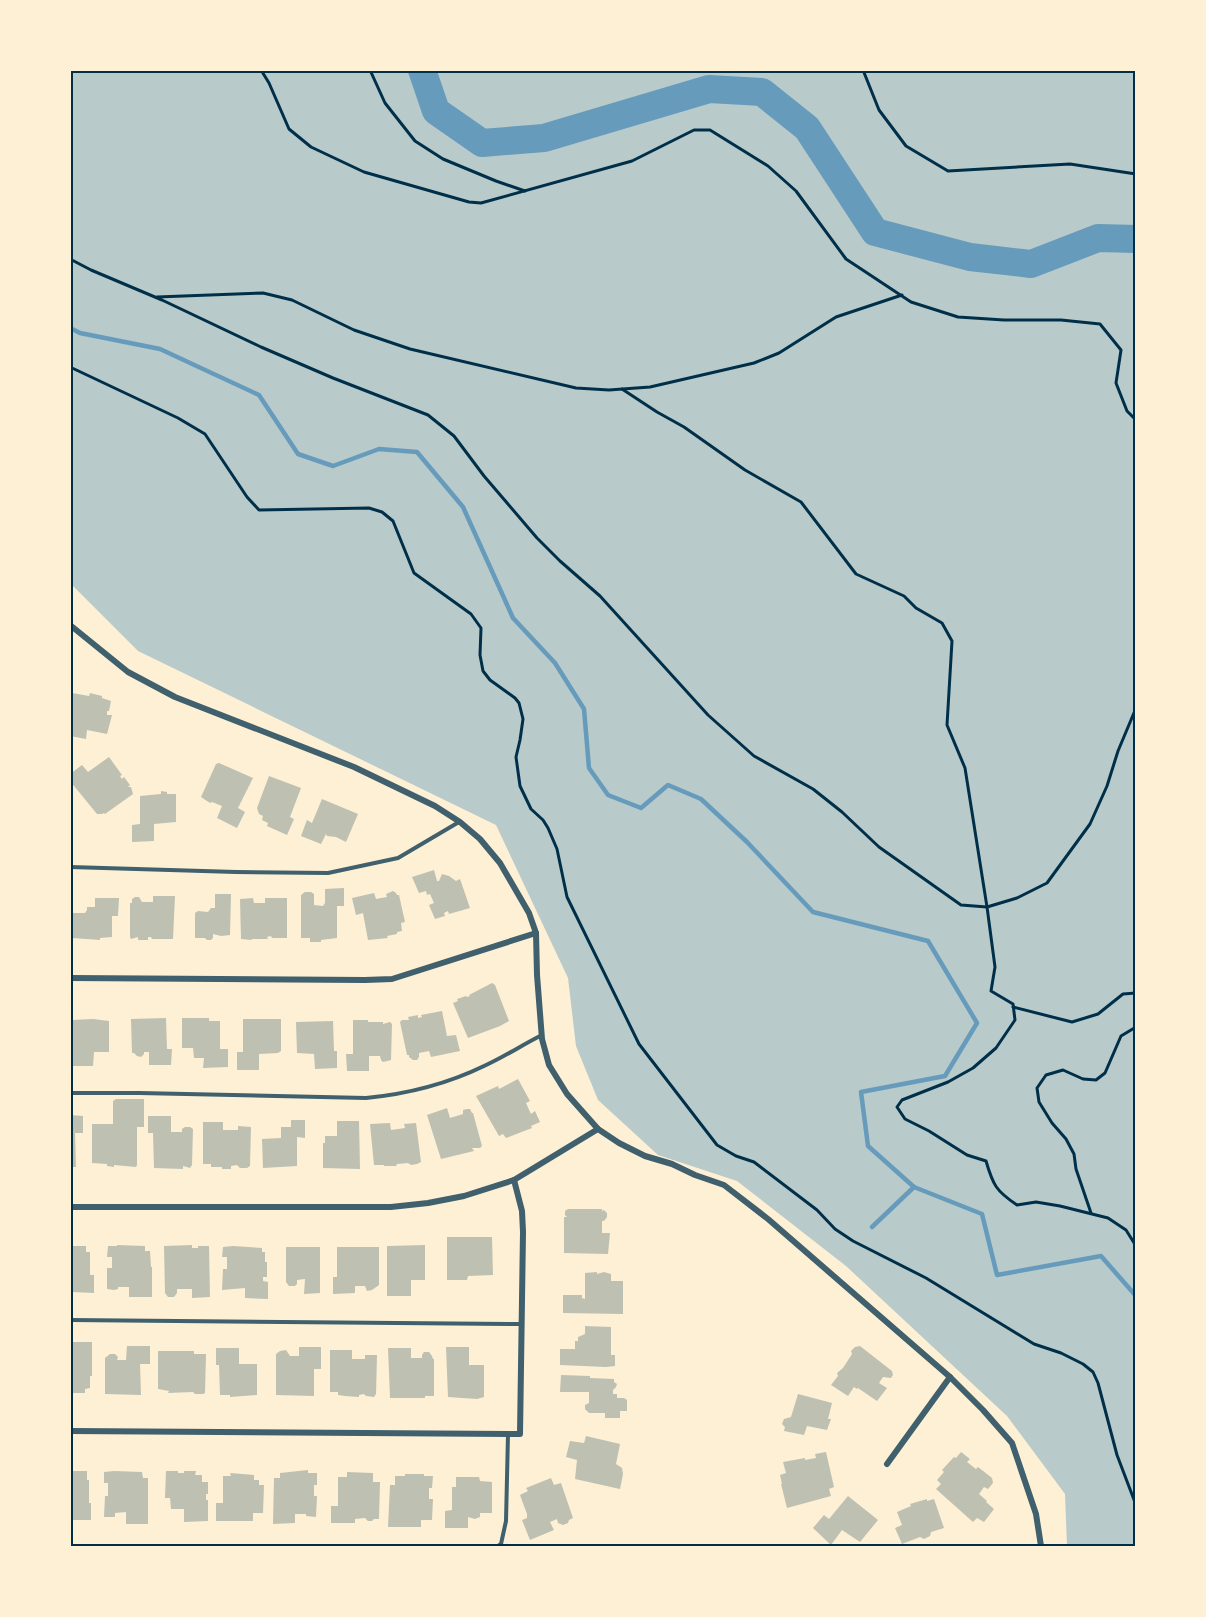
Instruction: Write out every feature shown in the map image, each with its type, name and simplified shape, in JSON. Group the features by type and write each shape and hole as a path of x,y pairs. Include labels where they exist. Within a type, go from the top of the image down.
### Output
{"street":[{"path":"70,625 128,672 151,686 175,698 354,767 435,806 460,822 480,839 500,863 529,913 536,933 542,1035 549,1065 567,1094 598,1129 645,1156 724,1185 768,1219 950,1377 1012,1443 1036,1514 1041,1546"},
{"path":"70,978 392,979 536,933"},
{"path":"70,1207 391,1207 428,1203 464,1196 514,1180 598,1129"},
{"path":"70,1431 520,1434 523,1232 522,1211 514,1180"},
{"path":"887,1464 950,1377"}],"lane":[{"path":"70,867 328,873 399,858 460,822"},
{"path":"70,1093 366,1098 384,1096 422,1090 440,1084 484,1066 542,1035"},
{"path":"70,1320 522,1324"},
{"path":"498,1546 501,1544 506,1521 508,1434"}],"path":[{"path":"261,70 289,129 311,147 364,172 469,202 481,203 632,161 694,130 710,129 768,166 796,191 846,258 911,302 958,317 1061,320 1100,324 1121,350 1116,383 1127,411 1136,420"},
{"path":"370,70 385,103 415,141 443,159 525,191"},
{"path":"863,70 879,110 906,146 948,171 1070,165 1136,174"},
{"path":"70,260 261,347 428,415 454,436 484,476 537,538 600,596 708,715 754,756 813,789 842,812 879,847 961,905 987,907 1017,898 1047,883 1090,824 1136,708"},
{"path":"155,297 263,292 292,300 354,330 410,349 576,388 609,390 651,387 754,363 779,353 836,317 902,296"},
{"path":"70,367 178,418 205,434 259,510 369,508 382,512 393,521 414,573 471,614 481,628 480,655 483,671 490,680 519,703 523,719 516,757 520,786 531,809 543,820 553,837 567,897 639,1044 717,1145 736,1156 754,1162 817,1210 835,1229 853,1241 926,1278 1034,1344 1061,1353 1093,1372 1117,1455 1136,1505"},
{"path":"622,389 684,427 745,470 801,502 856,574 904,596 916,609 942,623 952,641 947,725 965,768 995,967 991,991 1013,1004 1015,1020 996,1048 974,1068 948,1082 902,1100 897,1107 905,1119 968,1155 986,1161 992,1182 1003,1196 1017,1205 1036,1202 1108,1218 1126,1230 1136,1246"},
{"path":"1013,1007 1072,1022 1098,1014 1123,994 1136,993"},
{"path":"1091,1214 1076,1169 1074,1154 1039,1102 1037,1088 1046,1075 1064,1070 1083,1079 1096,1080 1105,1073 1121,1036 1136,1027"}],"shaded area":[{"path":"70,71 1135,71 1135,1546 1067,1546 1065,1494 1007,1416 846,1266 737,1181 658,1155 598,1100 576,1046 568,978 496,825 138,651 71,584"}],"building":[{"path":"72,693 89,696 90,693 111,701 109,711 107,711 107,715 112,715 107,734 87,730 86,739 70,736"},
{"path":"109,757 122,775 120,776 122,779 124,777 130,785 128,787 131,787 133,794 105,814 97,814 70,781 70,774 82,765 88,772"},
{"path":"219,763 253,778 238,808 245,812 237,828 217,818 222,806 210,803 201,797 216,764"},
{"path":"269,776 301,788 290,817 294,819 287,835 267,826 268,823 262,820 263,816 259,814 257,808"},
{"path":"161,791 176,794 176,822 154,824 154,841 132,842 132,825 140,824 140,796 161,794"},
{"path":"322,799 358,814 346,842 326,834 321,844 301,836 307,820 312,823"},
{"path":"434,870 437,881 442,874 456,881 460,879 470,908 449,914 448,911 444,913 445,916 435,919 429,905 434,903 430,894 427,895 426,891 419,893 412,877"},
{"path":"344,888 344,906 337,906 337,938 310,942 310,938 301,938 301,895 311,892 314,894 314,905 323,906 325,889"},
{"path":"393,891 399,895 405,922 401,923 402,931 387,936 388,938 368,940 363,913 356,915 352,898 374,893 376,899 387,897 386,894"},
{"path":"215,894 231,894 230,935 213,934 211,940 195,938 195,913 208,912 211,908 215,908"},
{"path":"153,896 175,896 173,939 148,937 148,940 138,940 138,937 131,939 130,903 132,899 139,897 142,902 153,902"},
{"path":"95,898 119,898 118,916 112,916 112,937 100,938 100,940 72,938 72,913 85,913 87,907 95,907"},
{"path":"253,898 254,903 265,903 265,898 287,898 287,938 272,938 271,936 267,937 268,939 241,939 240,899"},
{"path":"492,983 495,985 509,1021 468,1038 453,1003"},
{"path":"442,1011 447,1036 456,1035 460,1051 431,1057 429,1051 419,1053 417,1060 413,1060 407,1055 400,1022 409,1020 408,1017 418,1015 418,1018 422,1017 421,1015"},
{"path":"166,1018 167,1049 172,1049 171,1065 149,1065 149,1052 144,1052 141,1057 132,1053 131,1019"},
{"path":"182,1018 209,1018 209,1021 220,1021 220,1049 228,1049 228,1067 203,1068 204,1058 194,1058 193,1048 182,1048"},
{"path":"243,1019 281,1019 281,1051 259,1054 259,1070 237,1070 237,1052 243,1052"},
{"path":"72,1020 109,1021 109,1052 94,1052 93,1066 70,1066"},
{"path":"353,1020 392,1024 391,1060 383,1062 380,1056 369,1056 369,1071 347,1071 346,1054 353,1054"},
{"path":"333,1021 337,1068 315,1069 314,1054 297,1053 296,1022"},
{"path":"518,1079 530,1101 526,1103 531,1114 535,1111 540,1122 531,1126 532,1128 506,1138 503,1134 499,1136 476,1096 498,1086 499,1089"},
{"path":"116,1099 144,1099 144,1127 137,1127 136,1167 114,1165 114,1167 92,1163 92,1124 113,1124 113,1101"},
{"path":"447,1108 450,1118 463,1114 463,1110 470,1109 482,1146 480,1148 472,1148 474,1151 441,1159 427,1115"},
{"path":"70,1115 83,1116 83,1133 75,1133 76,1167 70,1167"},
{"path":"148,1116 171,1116 171,1132 182,1132 185,1127 193,1129 190,1168 183,1166 183,1169 154,1168 153,1133 148,1133"},
{"path":"291,1120 305,1120 305,1138 297,1137 297,1166 263,1168 262,1139 281,1138 281,1127 291,1127"},
{"path":"337,1121 359,1121 360,1169 323,1168 325,1136 337,1136"},
{"path":"203,1122 223,1122 223,1130 238,1130 238,1126 251,1127 250,1166 240,1168 237,1165 231,1166 231,1169 222,1169 222,1167 211,1167 211,1164 203,1164"},
{"path":"390,1123 391,1130 405,1128 404,1124 416,1123 421,1162 411,1165 397,1164 396,1166 374,1165 370,1124"},
{"path":"568,1209 602,1209 607,1213 607,1217 602,1221 602,1233 610,1233 608,1254 564,1253 564,1217 567,1217 565,1211"},
{"path":"447,1237 492,1237 493,1275 468,1276 467,1280 447,1280"},
{"path":"192,1245 192,1248 209,1246 210,1297 192,1298 192,1289 177,1289 174,1297 168,1297 165,1293 164,1246"},
{"path":"425,1245 425,1280 411,1280 411,1296 387,1296 387,1246"},
{"path":"70,1246 86,1246 86,1252 90,1252 90,1275 94,1275 94,1293 72,1292"},
{"path":"108,1246 145,1246 145,1251 150,1251 152,1297 129,1297 129,1287 107,1289 107,1268 112,1268 112,1257 107,1257"},
{"path":"223,1247 262,1248 262,1252 265,1252 267,1277 263,1277 263,1281 268,1282 268,1299 245,1298 245,1288 222,1290 223,1269 227,1269 227,1257 222,1257"},
{"path":"286,1247 320,1247 320,1293 304,1294 305,1279 297,1280 295,1286 289,1286 286,1282"},
{"path":"337,1247 379,1247 379,1285 367,1291 365,1286 355,1286 355,1293 333,1294 333,1277 337,1277"},
{"path":"597,1272 597,1274 604,1272 611,1274 611,1281 623,1281 623,1314 563,1313 563,1295 582,1295 585,1299 585,1273"},
{"path":"585,1326 611,1327 611,1355 615,1355 615,1366 560,1365 560,1349 575,1349 575,1341 585,1334"},
{"path":"70,1342 92,1342 92,1376 90,1376 90,1388 85,1389 85,1393 70,1393"},
{"path":"127,1346 150,1346 150,1364 140,1364 141,1395 105,1394 105,1358 110,1354 115,1354 118,1357 117,1360 126,1360"},
{"path":"860,1346 892,1371 891,1378 883,1377 879,1383 887,1388 877,1401 858,1388 854,1387 848,1396 831,1385 852,1354 851,1351"},
{"path":"299,1347 321,1347 321,1369 314,1369 314,1396 276,1395 276,1354 286,1350 290,1356 299,1356"},
{"path":"446,1347 469,1347 469,1365 484,1365 484,1397 477,1399 448,1397"},
{"path":"216,1348 239,1348 239,1364 257,1364 257,1395 230,1397 230,1395 220,1395"},
{"path":"388,1348 411,1348 411,1358 422,1358 424,1352 429,1352 434,1359 434,1396 390,1398"},
{"path":"330,1350 352,1350 352,1359 365,1359 365,1355 377,1355 374,1397 364,1394 359,1397 345,1396 338,1395 338,1392 330,1392"},
{"path":"158,1351 194,1351 194,1354 206,1354 205,1393 168,1393 169,1391 158,1389"},
{"path":"561,1375 614,1379 617,1384 613,1394 617,1394 617,1398 627,1400 627,1411 620,1411 620,1418 605,1418 605,1413 589,1413 585,1405 589,1403 589,1392 560,1392"},
{"path":"798,1394 832,1403 828,1419 831,1419 827,1430 807,1426 804,1435 784,1431 785,1427 782,1424 784,1419 791,1417"},
{"path":"586,1436 620,1444 616,1464 622,1468 623,1474 620,1489 575,1479 577,1460 566,1457 570,1441 584,1443"},
{"path":"826,1452 834,1487 829,1489 831,1496 787,1508 780,1475 786,1473 783,1462 816,1458 815,1454"},
{"path":"961,1452 970,1459 967,1462 992,1478 993,1483 988,1489 984,1487 979,1494 994,1509 984,1522 977,1518 973,1522 936,1489 941,1484 937,1480 944,1472 942,1470"},
{"path":"308,1470 308,1473 317,1473 317,1485 314,1485 314,1496 317,1496 316,1517 295,1514 295,1523 273,1524 274,1478 280,1478 280,1473"},
{"path":"70,1471 87,1471 91,1520 70,1520"},
{"path":"166,1471 184,1473 184,1471 196,1471 195,1475 202,1475 202,1482 208,1482 206,1500 208,1500 208,1521 184,1522 184,1509 171,1509 170,1498 165,1498"},
{"path":"104,1472 142,1472 143,1478 148,1478 148,1524 126,1524 126,1512 115,1513 115,1517 104,1517 108,1483 104,1483"},
{"path":"347,1472 373,1473 373,1482 380,1482 379,1519 368,1521 365,1518 355,1519 355,1523 331,1523 331,1506 338,1506 338,1477 347,1477"},
{"path":"230,1473 254,1475 254,1480 259,1480 259,1485 264,1485 263,1513 253,1513 253,1521 216,1521 216,1503 223,1503 223,1476 231,1476"},
{"path":"405,1474 433,1476 432,1488 429,1488 429,1499 433,1499 432,1520 421,1520 421,1527 388,1527 390,1485 395,1485 395,1476 405,1476"},
{"path":"456,1477 479,1477 480,1481 492,1482 492,1513 480,1513 480,1517 475,1519 468,1517 468,1528 445,1528 445,1511 452,1510 452,1487 456,1487"},
{"path":"551,1478 554,1485 561,1483 573,1518 563,1525 558,1523 557,1519 550,1522 554,1530 530,1540 522,1520 527,1518 527,1514 520,1495 528,1491 526,1488"},
{"path":"848,1496 878,1520 860,1542 842,1530 831,1545 813,1528 824,1515 829,1519"},
{"path":"927,1499 927,1501 934,1499 944,1528 931,1532 930,1536 924,1539 920,1537 902,1544 895,1528 902,1525 897,1512 911,1506 910,1504"}],"waterway":[{"path":"422,70 436,111 482,143 544,138 709,89 762,92 807,128 875,232 970,257 1031,264 1098,238 1136,239"},
{"path":"70,328 80,333 160,349 259,395 298,454 333,466 379,449 417,452 463,507 513,618 555,663 584,709 589,768 608,795 641,808 668,785 701,799 747,842 813,912 928,941 977,1023 945,1076 861,1092 868,1146 914,1187 982,1214 997,1275 1101,1256 1136,1296"},
{"path":"872,1227 914,1187"}]}
